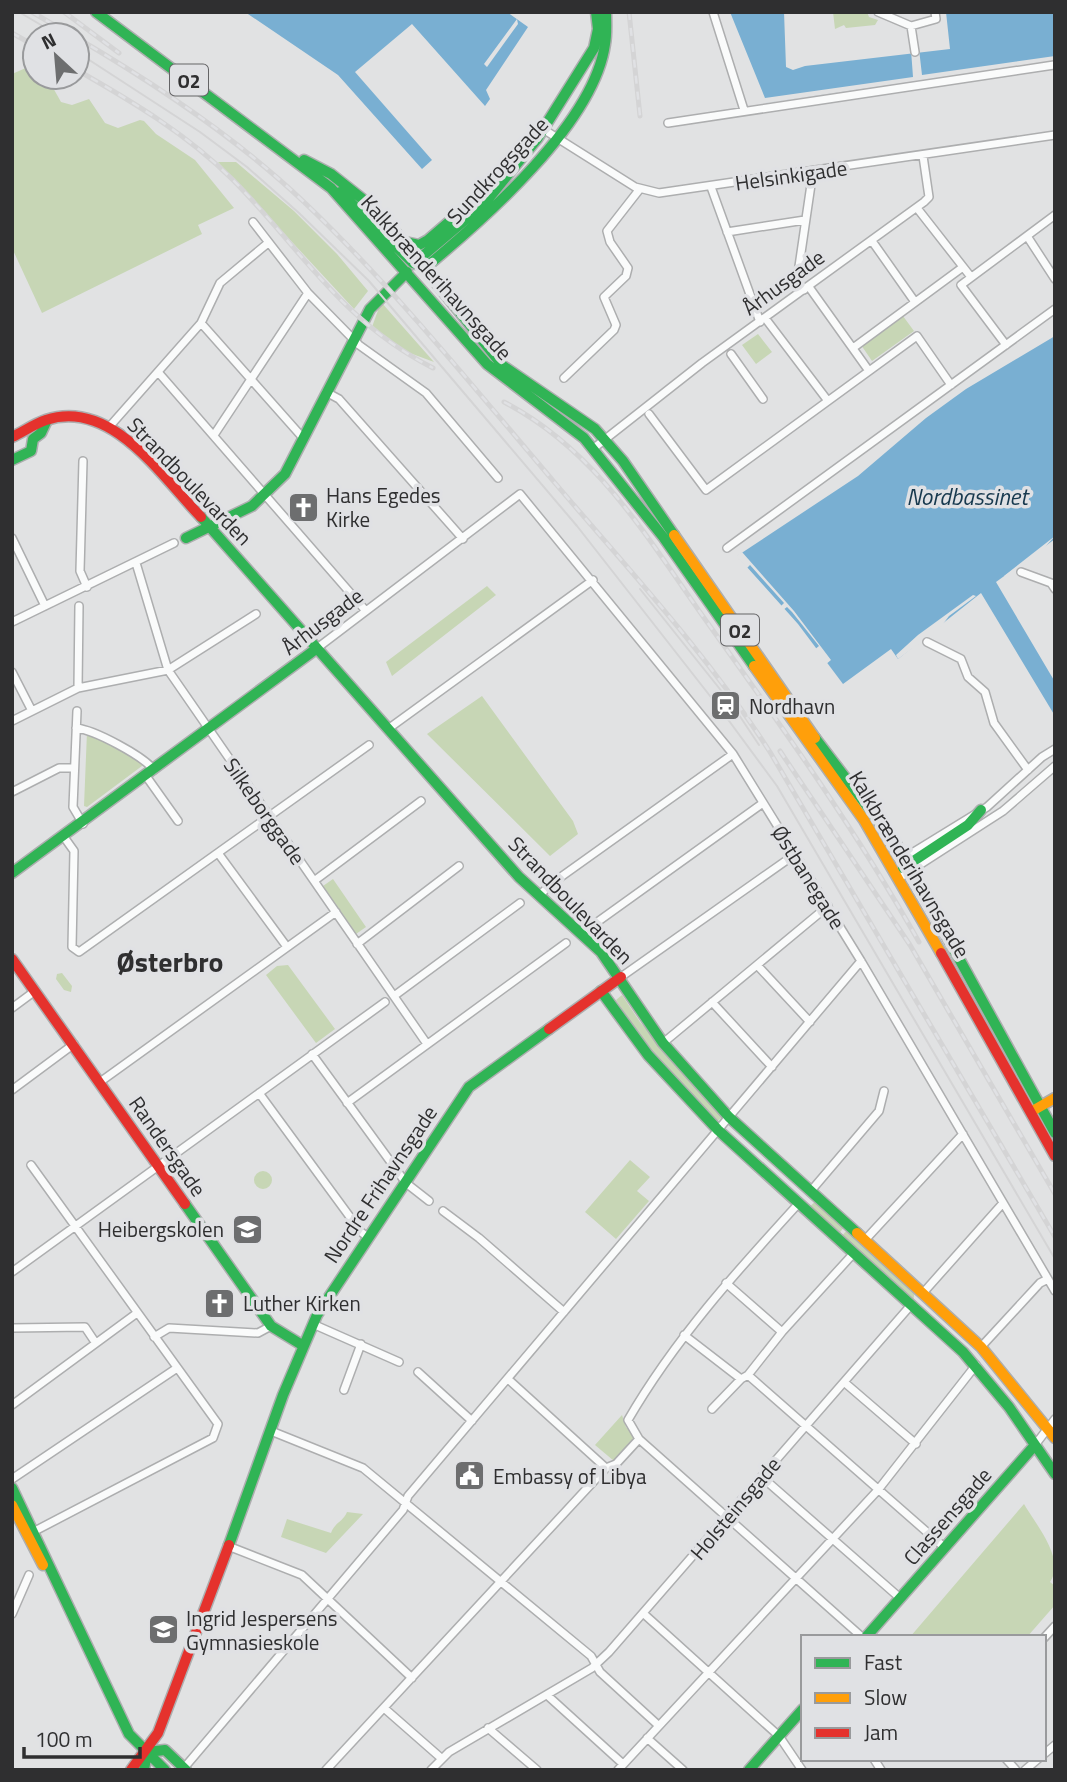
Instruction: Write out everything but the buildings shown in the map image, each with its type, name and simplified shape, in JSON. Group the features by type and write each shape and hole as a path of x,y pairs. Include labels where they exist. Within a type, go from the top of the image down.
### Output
{"street":[{"name":"Kalkbrænderihavnsgade","path":"96,12 283,149 331,188 416,265 503,366 567,408 605,440 623,461 790,705 907,864 962,969 1041,1106 1051,1116 1055,1132"},
{"name":"Sundkrogsgade","path":"416,265 484,204 543,129 594,48 598,29 596,12"},
{"name":"Sundkrogsgade","path":"416,265 491,210 557,138 595,80 603,61 608,31 606,12"},
{"path":"713,12 744,110"},
{"path":"877,12 911,26 936,19 935,12"},
{"path":"911,26 915,52"},
{"path":"668,123 1054,65"},
{"name":"Helsinkigade","path":"543,129 639,190 670,193 1055,135"},
{"name":"Kalkbrænderihavnsgade","path":"283,149 331,174 365,201 405,242 416,265 469,346 502,379 563,421 594,448 664,538 837,779 899,878 997,1048 1055,1156"},
{"path":"923,156 929,197 917,208 971,277"},
{"path":"813,171 797,280 869,371"},
{"path":"405,242 419,245 428,240 506,173"},
{"path":"711,187 763,320 828,401"},
{"path":"564,378 610,337 616,325 604,297 626,276 628,268 610,242 607,231 639,190"},
{"name":"Århusgade","path":"594,448 917,208"},
{"path":"1006,345 961,285 1055,215"},
{"path":"727,232 805,220"},
{"path":"253,222 308,293 353,340 426,393 498,478"},
{"path":"1027,236 1055,279"},
{"path":"872,241 915,302"},
{"path":"110,426 201,323 220,283 268,243"},
{"path":"186,538 211,528 266,495 285,474 303,438 314,426 326,392 379,297 416,265"},
{"path":"853,348 963,267"},
{"path":"214,435 308,293"},
{"path":"727,548 1055,309"},
{"path":"201,323 303,438"},
{"path":"649,414 706,490 917,336 951,385"},
{"path":"731,354 763,399"},
{"path":"158,372 366,611"},
{"path":"326,392 339,399 463,539"},
{"name":"Strandboulevarden","path":"12,437 47,420 84,418 110,426 211,528 316,649 539,896 582,933 621,977 663,1043 729,1117 981,1347 1051,1423 1055,1438"},
{"path":"12,460 31,451 33,439 41,433 47,420"},
{"path":"83,461 80,571 86,587"},
{"name":"Århusgade","path":"12,873 83,824 520,494"},
{"name":"Østbanegade","path":"520,494 733,754 861,961 1055,1291"},
{"path":"12,538 45,606"},
{"path":"12,622 174,543"},
{"name":"Silkeborggade","path":"135,563 168,670 427,1044"},
{"path":"1021,572 1051,583 1055,589"},
{"path":"388,729 593,580"},
{"path":"78,688 79,606"},
{"path":"12,721 78,688 168,670 256,614"},
{"path":"927,642 961,659 968,677 985,692 994,723 1028,770"},
{"path":"12,672 32,711"},
{"path":"77,711 73,807 83,824"},
{"path":"76,728 148,762 150,773 178,821"},
{"path":"64,837 74,852 72,943 76,952 83,951 369,745"},
{"path":"899,878 907,864 968,825 981,810 1055,749"},
{"path":"539,896 551,884 733,754"},
{"path":"907,864 1003,811 1055,766"},
{"path":"12,792 59,768 74,768"},
{"path":"314,881 421,801"},
{"path":"582,933 763,803"},
{"path":"218,853 287,947"},
{"name":"Nordre Frihavnsgade","path":"147,1752 158,1733 188,1660 302,1345 315,1325 317,1315 469,1087 794,855"},
{"path":"358,944 459,866"},
{"path":"394,996 520,903"},
{"path":"663,1043 828,906"},
{"path":"100,1083 336,912"},
{"path":"347,1103 566,943"},
{"name":"Randersgade","path":"12,959 271,1326 302,1345"},
{"path":"131,1770 133,1763 147,1752 165,1749 185,1769 472,1421 861,961"},
{"path":"757,965 810,1021"},
{"path":"12,1008 35,991"},
{"name":"Strandboulevarden","path":"601,991 648,1055 718,1130 976,1365 1055,1475"},
{"path":"13,1269 385,1002"},
{"path":"712,1002 772,1067"},
{"path":"12,1090 74,1044"},
{"path":"312,1054 406,1183 429,1201"},
{"path":"810,1192 879,1111 884,1091"},
{"path":"259,1093 361,1233 369,1238"},
{"path":"1030,1113 1055,1098"},
{"path":"1036,1124 1051,1116"},
{"path":"865,1240 963,1135"},
{"path":"30,1533 213,1438 218,1424 31,1165"},
{"path":"799,1203 726,1283 684,1335 662,1363 628,1420 639,1439 862,1635"},
{"path":"923,1293 1003,1203"},
{"path":"443,1210 564,1312"},
{"path":"712,1409 745,1377 853,1254"},
{"path":"981,1347 1040,1283 1048,1279"},
{"path":"726,1283 782,1332"},
{"name":"Holsteinsgade","path":"431,1770 441,1758 547,1695 609,1652 911,1305"},
{"path":"12,1405 137,1312"},
{"path":"315,1325 399,1362"},
{"path":"155,1337 169,1328 258,1333 271,1326"},
{"path":"12,1328 85,1327 95,1342"},
{"path":"684,1335 745,1377 944,1547"},
{"path":"344,1390 361,1344"},
{"path":"547,1695 620,1767 878,1490 976,1365"},
{"path":"12,1479 177,1368"},
{"path":"418,1372 472,1421"},
{"path":"508,1379 606,1468"},
{"path":"844,1382 916,1444"},
{"name":"Classensgade","path":"866,1635 1035,1445 1051,1423"},
{"path":"271,1431 363,1468 591,1656 600,1672 658,1725"},
{"path":"326,1770 606,1468 616,1464 639,1439"},
{"path":"762,1478 900,1598"},
{"path":"12,1488 14,1503 123,1723 134,1741 165,1770"},
{"path":"228,1546 302,1574 412,1678"},
{"path":"12,1614 29,1575"},
{"path":"644,1614 706,1673 779,1736 802,1770"},
{"path":"384,1708 441,1758"},
{"path":"749,1770 801,1711"},
{"path":"488,1728 537,1770"},
{"path":"647,1738 683,1770"},
{"path":"144,1770 147,1752"}],"green space":[{"path":"833,12 867,12 869,17 878,20 875,25 846,28 844,25 835,29"},
{"path":"21,70 21,91 55,91 61,102 72,105 89,99 105,123 118,128 144,121 156,134 195,160 234,208 198,225 202,234 42,313 12,248 12,74"},
{"path":"218,162 236,162 294,211 337,254 368,291 354,309"},
{"path":"381,302 434,362 407,352 372,327"},
{"path":"900,312 914,331 872,361 859,342"},
{"path":"758,334 772,352 756,364 742,345"},
{"path":"487,586 496,595 392,676 386,662"},
{"path":"482,696 573,821 578,834 550,856 427,734"},
{"path":"87,732 146,763 87,807 84,806"},
{"path":"333,879 366,927 356,934 323,886"},
{"path":"288,965 335,1029 316,1043 266,975 277,966"},
{"path":"62,973 72,986 71,992 64,990 56,979 57,974"},
{"path":"622,995 640,1022 724,1116 715,1123 646,1045 616,1000"},
{"path":"630,1160 650,1177 637,1191 649,1201 616,1239 585,1212"},
{"path":"263,1171 269,1174 272,1180 269,1186 263,1189 257,1186 254,1180 257,1174"},
{"path":"816,1201 845,1226 837,1236 808,1208"},
{"path":"848,1229 915,1289 913,1303 840,1238"},
{"path":"622,1415 626,1427 635,1437 614,1461 595,1445"},
{"path":"1024,1504 1052,1553 1054,1573 1050,1582 1055,1586 1055,1605 1029,1635 912,1635"},
{"path":"347,1512 363,1514 326,1553 281,1537 287,1519 331,1533"}],"water":[{"path":"245,12 507,12 528,27 486,90 490,99 485,106 412,24 355,72 432,160 422,169 338,75"},
{"path":"729,12 784,12 786,67 793,70 805,66 950,49 946,12 1055,12 1055,61 762,103"},
{"name":"Nordbassinet","path":"1055,336 1055,539 996,582 1055,682 1055,716 981,593 898,659 891,649 843,684 798,624 737,556 858,476 926,418 966,389"}],"pier":[{"path":"726,12 730,12 765,98 913,77 911,50 919,49 922,75 1055,56 1055,61 759,104 756,98 748,98 745,89 751,82"},
{"path":"517,19 518,24 487,67 484,64"},
{"path":"1055,536 1036,557 1008,577 1004,576"},
{"path":"742,552 794,611 831,660 825,665 814,650 819,646 792,612 787,607 783,610 780,607 784,603 750,565 747,568 736,556"},
{"path":"973,595 976,596 949,616 940,628 898,659 896,655 918,635"}],"tram line":[{"path":"19,12 34,21"},
{"path":"91,61 200,132 247,167 299,213 369,281 577,526 777,786 1055,1259"},
{"path":"640,589 731,703 759,745"}],"railway":[{"path":"32,12 47,21"},
{"path":"64,12 119,53"},
{"path":"629,12 640,116"},
{"path":"12,33 21,38"},
{"path":"91,46 137,74 224,134 304,202 338,235 464,375 667,614 721,681 770,752 1055,1237"},
{"path":"91,78 178,133 215,163 258,206 347,306 373,329 433,368"},
{"path":"504,402 568,446 621,502 820,782 919,942"},
{"path":"780,751 910,945 1055,1194"}],"traffic: fast":[{"path":"96,12 331,188 487,364 584,438 664,538 754,666"},
{"path":"419,259 484,204 537,139 594,48 598,29 596,12"},
{"path":"426,267 477,223 534,167 581,105 597,74 606,40 606,12"},
{"path":"304,160 331,174 365,201 397,234 503,366 595,429 623,461 674,535"},
{"path":"405,242 419,245 428,240 506,173"},
{"path":"340,192 413,263 426,267"},
{"path":"186,538 252,506 285,474 370,309 407,272"},
{"path":"12,460 31,451 33,439 41,433 47,420"},
{"path":"201,517 519,877 601,952 663,1043 729,1117 857,1233"},
{"path":"12,873 316,649"},
{"path":"815,738 896,844 1055,1133"},
{"path":"903,868 968,825 981,810"},
{"path":"601,991 648,1055 718,1130 963,1352 1009,1407 1055,1474"},
{"path":"229,1545 283,1395 317,1315 469,1087 549,1029"},
{"path":"185,1204 271,1326 302,1345"},
{"path":"868,1635 1035,1445"},
{"path":"12,1488 129,1734 165,1770"},
{"path":"749,1770 801,1711"},
{"path":"147,1752 165,1750 186,1770"},
{"path":"144,1770 147,1752"}],"traffic: slow":[{"path":"674,535 815,738"},
{"path":"754,666 864,820 941,953"},
{"path":"1034,1110 1055,1098"},
{"path":"857,1233 981,1347 1055,1438"},
{"path":"12,1505 43,1565"}],"traffic: jam":[{"path":"12,437 46,420 70,416 93,420 114,430 134,445 201,517"},
{"path":"941,953 1055,1156"},
{"path":"12,959 185,1204"},
{"path":"549,1029 621,977"},
{"path":"131,1770 158,1733 229,1545"}],"place":[{"name":"Hans Egedes Kirke","path":"303,507"},
{"name":"Nordhavn","path":"726,706"},
{"name":"Heibergskolen","path":"247,1229"},
{"name":"Luther Kirken","path":"220,1303"},
{"name":"Embassy of Libya","path":"470,1476"},
{"name":"Ingrid Jespersens Gymnasieskole","path":"163,1630"}],"district":[{"name":"Østerbro","path":"170,961"}]}
